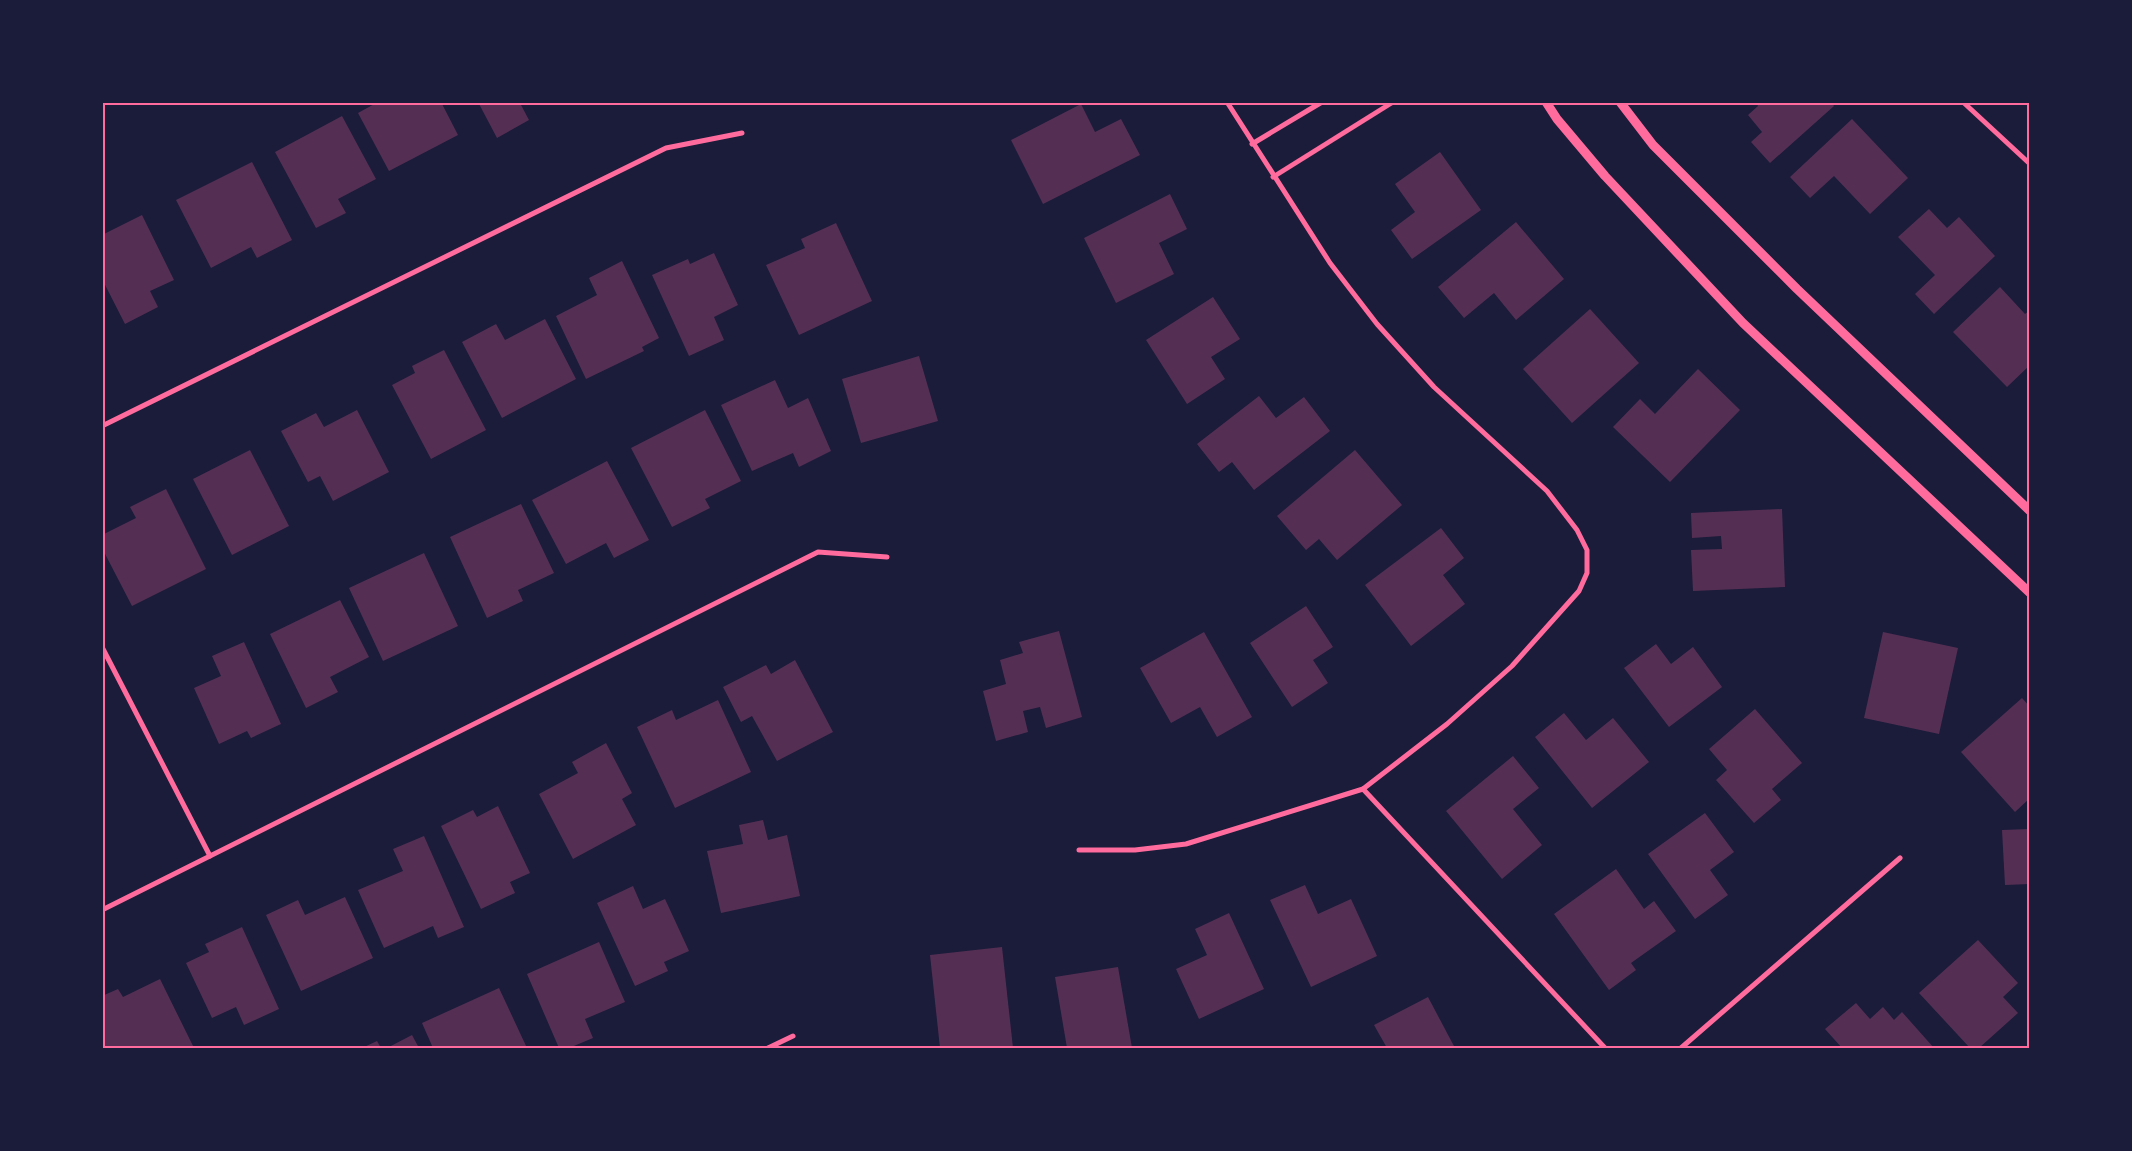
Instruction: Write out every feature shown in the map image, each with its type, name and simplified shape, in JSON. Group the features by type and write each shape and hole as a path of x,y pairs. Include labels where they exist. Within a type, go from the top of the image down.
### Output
{"street":[{"path":"1079,850 1135,850 1186,844 1363,789 1447,724 1512,666 1579,591 1587,573 1587,550 1577,530 1547,491 1434,387 1377,324 1330,263 1273,177 1227,102"},
{"path":"1252,144 1322,102"},
{"path":"1273,177 1392,102"},
{"path":"1546,102 1557,119 1605,176 1743,323 2030,593"},
{"path":"1620,102 1653,145 1797,289 2030,511"},
{"path":"1963,102 2030,164"},
{"path":"102,426 666,148 742,134"},
{"path":"102,910 818,552 887,557"},
{"path":"102,647 210,856"},
{"path":"1363,789 1605,1048"},
{"path":"1681,1048 1900,858"},
{"path":"768,1048 794,1036"}],"building":[{"path":"378,102 441,102 458,135 389,171 358,113"},
{"path":"478,102 525,102 521,105 529,120 497,138"},
{"path":"1756,102 1831,102 1834,106 1770,163 1751,142 1762,132 1748,115 1758,106"},
{"path":"1081,104 1095,132 1121,119 1140,155 1043,204 1011,140"},
{"path":"342,116 376,179 338,199 346,213 316,228 275,152"},
{"path":"1852,119 1908,178 1870,214 1834,176 1810,198 1790,177"},
{"path":"1440,152 1481,210 1412,259 1391,230 1415,212 1395,184"},
{"path":"252,162 292,240 257,258 251,247 211,268 176,200"},
{"path":"1170,194 1187,229 1159,243 1174,274 1116,303 1084,238"},
{"path":"1929,209 1947,228 1959,217 1995,256 1934,314 1915,294 1935,275 1898,237"},
{"path":"142,215 174,280 150,291 158,307 125,324 102,279 102,235"},
{"path":"1516,222 1564,279 1516,320 1494,293 1464,318 1438,287"},
{"path":"836,223 872,301 799,335 766,265 805,248 801,239"},
{"path":"714,253 738,305 714,317 724,340 689,356 652,275 688,259 690,264"},
{"path":"622,261 659,338 642,347 644,351 586,379 556,316 597,295 589,278"},
{"path":"2000,287 2025,314 2030,310 2030,365 2007,387 1953,332"},
{"path":"1213,297 1240,339 1211,357 1225,379 1187,404 1146,340"},
{"path":"1590,309 1639,363 1572,423 1523,369"},
{"path":"545,319 576,379 502,418 462,342 496,324 505,340"},
{"path":"444,350 486,430 431,459 392,385 415,373 412,366"},
{"path":"919,356 938,421 861,443 842,379"},
{"path":"1698,369 1740,410 1670,482 1613,427 1640,399 1655,414"},
{"path":"775,380 788,408 808,398 831,451 799,467 793,453 752,471 721,405"},
{"path":"1259,396 1276,418 1304,397 1330,431 1254,490 1232,462 1219,472 1197,444"},
{"path":"357,410 389,472 333,501 320,476 308,482 281,431 316,413 324,427"},
{"path":"705,410 741,481 705,499 710,508 672,527 631,448"},
{"path":"250,450 289,526 232,555 193,479"},
{"path":"1355,450 1402,505 1337,560 1319,539 1306,550 1277,516"},
{"path":"607,461 649,540 614,558 606,543 566,564 532,500"},
{"path":"166,489 206,569 132,606 102,548 102,535 136,518 130,507"},
{"path":"521,504 554,573 518,590 523,601 487,618 450,537"},
{"path":"1782,509 1785,587 1693,591 1691,550 1722,549 1721,536 1692,538 1691,513"},
{"path":"1441,528 1464,558 1443,575 1465,604 1411,646 1365,585"},
{"path":"424,553 458,626 383,661 349,588"},
{"path":"340,600 369,657 330,677 338,692 306,708 270,634"},
{"path":"1306,606 1333,647 1313,660 1328,683 1292,707 1250,643"},
{"path":"1059,631 1082,717 1046,728 1040,707 1023,711 1028,732 996,741 983,691 1006,684 1000,660 1023,653 1019,642"},
{"path":"1204,632 1252,717 1217,737 1200,707 1171,723 1140,668"},
{"path":"1883,632 1958,648 1939,734 1864,718"},
{"path":"244,642 281,724 251,738 247,731 219,744 194,688 221,676 212,656"},
{"path":"1656,644 1671,664 1693,647 1722,687 1669,727 1624,668"},
{"path":"795,660 833,732 777,761 752,716 741,722 723,687 766,665 771,674"},
{"path":"2022,698 2030,707 2030,798 2015,812 1961,752"},
{"path":"718,700 751,772 675,808 637,727 672,710 676,720"},
{"path":"1755,709 1802,763 1772,789 1781,800 1754,823 1716,780 1727,770 1709,749"},
{"path":"1564,713 1586,740 1613,718 1649,762 1592,808 1535,737"},
{"path":"606,743 632,793 622,799 636,825 573,859 539,794 578,773 572,762"},
{"path":"1513,756 1539,788 1513,809 1542,845 1502,879 1446,811"},
{"path":"498,806 530,873 510,882 515,893 481,909 441,826 473,810 477,817"},
{"path":"1705,813 1734,852 1710,870 1728,895 1695,919 1648,854"},
{"path":"763,820 768,840 787,835 800,896 721,913 707,851 743,844 739,825"},
{"path":"2030,829 2030,884 2005,885 2002,830"},
{"path":"424,836 464,927 438,938 433,926 384,948 358,890 403,871 393,849"},
{"path":"1616,869 1644,909 1654,901 1676,931 1631,963 1636,970 1609,990 1554,914"},
{"path":"1305,885 1318,914 1351,899 1377,956 1311,987 1270,900"},
{"path":"633,886 643,909 665,899 689,951 664,962 668,971 635,986 597,903"},
{"path":"345,897 373,958 301,991 266,915 298,900 305,915"},
{"path":"1229,913 1264,989 1199,1019 1176,969 1207,955 1195,929"},
{"path":"242,927 279,1009 244,1025 236,1007 212,1018 186,963 209,952 205,944"},
{"path":"1978,940 2018,983 2003,997 2018,1013 1979,1048 1970,1048 1919,993"},
{"path":"599,942 625,1002 585,1019 593,1038 569,1048 559,1048 527,974"},
{"path":"1002,947 1013,1048 940,1048 930,955"},
{"path":"1118,967 1132,1048 1067,1048 1055,977"},
{"path":"160,979 194,1048 104,1048 102,996 118,989 123,997"},
{"path":"499,988 527,1048 433,1048 422,1023"},
{"path":"1428,997 1455,1048 1387,1048 1374,1025"},
{"path":"1856,1003 1870,1019 1883,1007 1894,1020 1902,1012 1934,1048 1842,1048 1825,1029"},
{"path":"412,1035 419,1048 387,1048"},
{"path":"377,1041 381,1048 362,1048"}]}
